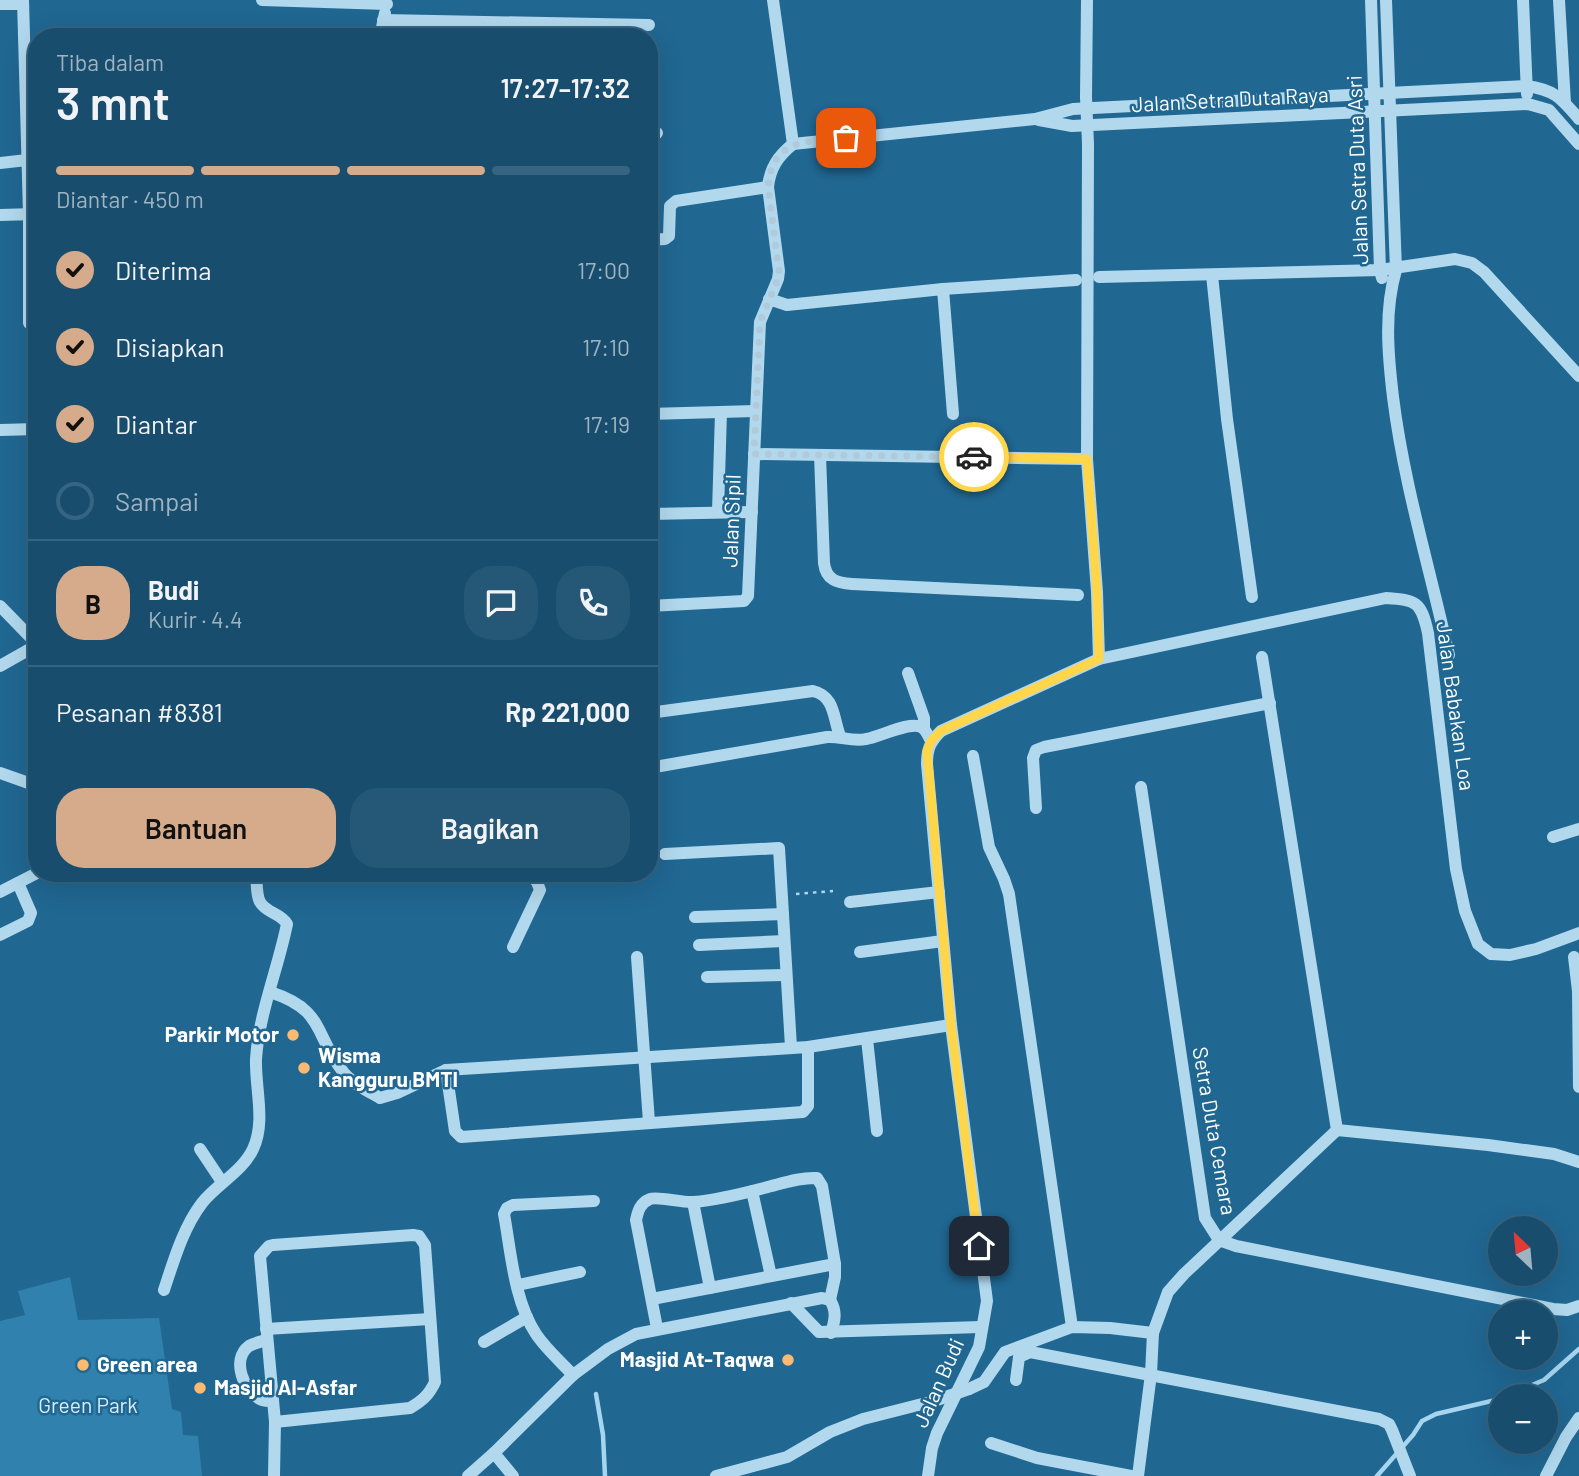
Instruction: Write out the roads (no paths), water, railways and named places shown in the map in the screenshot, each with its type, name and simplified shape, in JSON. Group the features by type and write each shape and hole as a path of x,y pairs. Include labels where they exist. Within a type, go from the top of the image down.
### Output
{"street":[{"path":"262,0 387,2 382,28"},
{"path":"658,239 669,236 670,206 676,201 768,187 769,174 775,162 793,144 773,0"},
{"path":"658,766 840,736 864,740 909,726 919,725 928,735 1099,659 1087,459 1087,0"},
{"name":"Jalan Setra Duta Asri","path":"1371,0 1380,270 1388,294"},
{"name":"Jalan Setra Duta Asri","path":"1386,0 1395,270 1388,294"},
{"path":"1523,0 1528,104 1549,110 1579,144"},
{"path":"1559,0 1566,103"},
{"path":"0,4 23,2 28,70"},
{"path":"383,20 649,26"},
{"name":"Jalan Setra Duta Raya","path":"793,144 1035,119 1073,109 1527,86 1552,92 1579,118"},
{"name":"Jalan Setra Duta Raya","path":"1035,119 1072,126 1528,104"},
{"path":"1122,124 1124,106"},
{"path":"28,153 28,169"},
{"path":"0,163 27,160"},
{"name":"Jalan Sipil","path":"658,606 744,601 749,591 760,322 779,271 768,187"},
{"path":"0,215 28,214"},
{"path":"1099,277 1395,270 1455,260 1472,263 1484,272 1579,376"},
{"path":"1212,275 1227,419 1252,597"},
{"path":"769,299 787,305 943,289 1076,281"},
{"path":"943,289 953,414"},
{"path":"1388,294 1389,365 1398,436 1449,655"},
{"path":"658,414 755,411"},
{"name":"Jalan Sipil","path":"718,512 721,412"},
{"path":"0,430 28,429"},
{"path":"754,454 1087,459"},
{"path":"820,455 824,564 831,579 838,583 1078,595"},
{"path":"658,514 752,512"},
{"name":"Jalan Babakan Loa","path":"1099,659 1386,598 1409,600 1418,605 1424,615 1428,633 1456,869 1465,911 1478,944 1491,954 1510,955 1536,949 1579,933"},
{"path":"0,606 28,635"},
{"path":"0,666 28,649"},
{"path":"1262,657 1337,1130"},
{"name":"Jalan Budi","path":"908,673 928,735 927,764 951,1025 987,1301 979,1348 937,1433 932,1448 929,1476"},
{"path":"658,712 813,691 823,693 830,702 840,736"},
{"path":"1036,808 1033,758 1036,750 1270,703"},
{"path":"973,756 989,847 1009,894 1072,1327"},
{"path":"0,773 28,783"},
{"name":"Setra Duta Cemara","path":"1141,787 1205,1218 1219,1240 1236,1246 1553,1310 1567,1310 1579,1306"},
{"path":"1553,837 1579,829"},
{"path":"665,854 779,848 791,1047"},
{"path":"0,892 28,878"},
{"path":"164,1290 191,1218 254,1149 259,1127 256,1059 287,924 283,917 263,907 259,901 257,882"},
{"path":"513,947 540,890 535,882"},
{"path":"0,935 28,921 31,913 18,883"},
{"path":"850,902 939,892"},
{"path":"695,917 783,914"},
{"path":"699,945 784,941"},
{"path":"860,952 943,941"},
{"path":"637,957 649,1122"},
{"path":"1574,957 1578,991 1579,1087"},
{"path":"707,976 786,975"},
{"path":"270,992 287,997 303,1007 313,1017 344,1073 380,1098 446,1070 808,1047 951,1025"},
{"path":"867,1038 877,1131"},
{"path":"446,1070 455,1131 461,1138 803,1112 808,1106 808,1047"},
{"path":"1138,1476 1151,1374 1153,1333 1168,1292 1219,1240 1337,1130 1488,1145 1554,1154 1579,1161"},
{"path":"200,1149 222,1182"},
{"path":"657,1328 636,1220 638,1210 646,1201 655,1198 672,1202 693,1202 799,1179 817,1178 822,1186 835,1264 830,1300 836,1317 831,1333"},
{"path":"752,1191 771,1276"},
{"path":"573,1375 537,1335 527,1317 504,1213 513,1205 594,1201"},
{"path":"693,1202 710,1288"},
{"path":"274,1476 275,1422 260,1256 268,1246 412,1234 423,1239 435,1382 423,1401 410,1408 275,1422"},
{"path":"652,1299 835,1264"},
{"path":"518,1284 580,1272"},
{"path":"468,1476 573,1375 608,1349 636,1334 791,1303 822,1298 830,1300"},
{"path":"791,1303 811,1326 820,1332 981,1327"},
{"path":"484,1342 527,1317"},
{"path":"273,1401 261,1400 252,1391 243,1379 239,1363 250,1345 266,1334 430,1318"},
{"path":"716,1476 787,1457 830,1432 863,1419 969,1389 984,1382 1005,1352 1072,1327 1153,1333"},
{"path":"1016,1380 1019,1357 1030,1352 1379,1419 1389,1424 1410,1476"},
{"path":"1546,1476 1579,1418"},
{"path":"991,1443 1037,1458 1131,1476"},
{"path":"494,1453 513,1476"}],"waterway":[{"path":"1534,1384 1544,1380 1579,1349"},
{"path":"596,1394 603,1435 605,1476"},
{"path":"1377,1476 1422,1421 1436,1414 1488,1402"}],"place":[{"name":"Parkir Motor","path":"293,1035"},
{"name":"Wisma Kangguru BMTI","path":"304,1068"},
{"name":"Masjid At-Taqwa","path":"788,1360"},
{"name":"Green area","path":"83,1365"},
{"name":"Masjid Al-Asfar","path":"200,1388"}],"park label":[{"name":"Green Park","path":"88,1406"}]}
